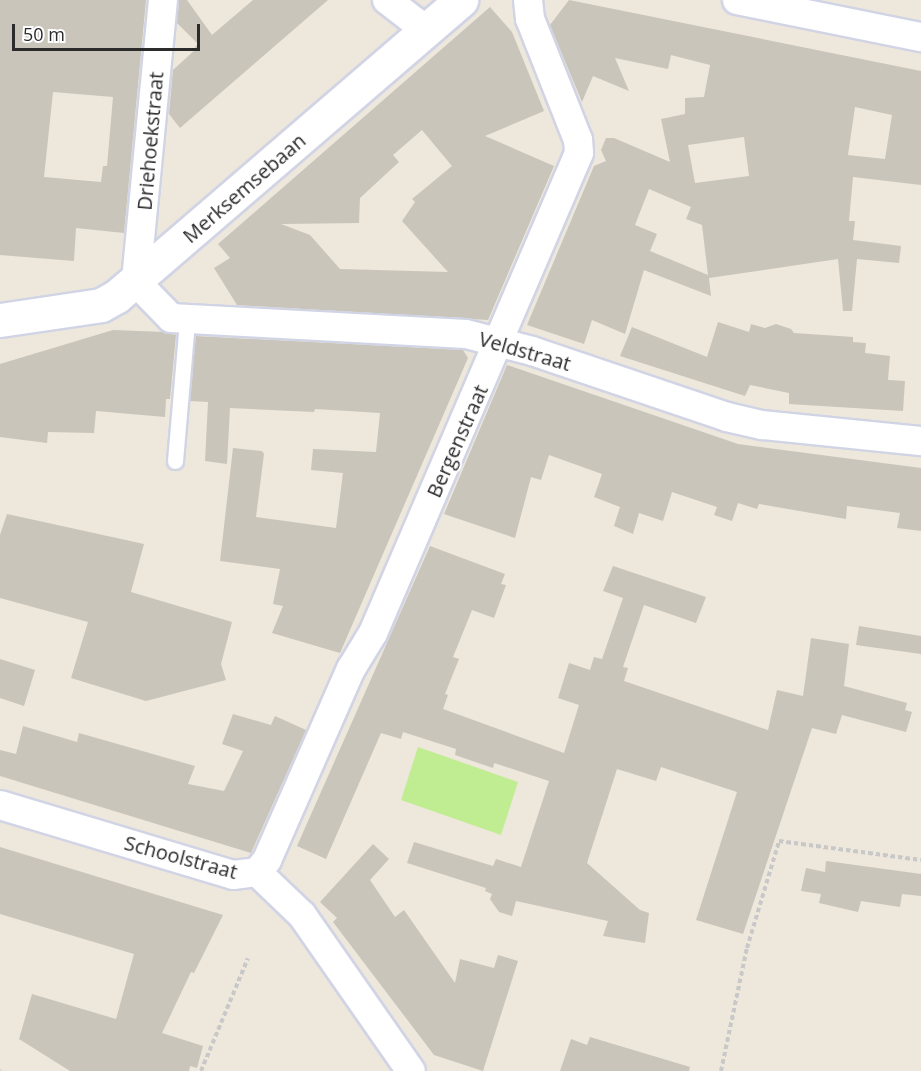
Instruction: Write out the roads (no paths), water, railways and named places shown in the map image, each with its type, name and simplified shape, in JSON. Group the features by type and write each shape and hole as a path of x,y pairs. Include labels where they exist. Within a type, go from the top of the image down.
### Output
{"main road":[{"name":"Merksemsebaan","path":"0,320 101,305 136,282 461,0"}],"street":[{"name":"Driehoekstraat","path":"136,282 163,0"},
{"path":"387,0 426,30"},
{"name":"Bergenstraat","path":"257,872 267,860 351,669 372,633 579,153 578,140 530,19 528,0"},
{"path":"737,0 921,37"},
{"name":"Veldstraat","path":"136,282 171,318 466,334 499,340 727,417 763,424 921,441"},
{"name":"Schoolstraat","path":"0,805 233,875 257,872 302,915 411,1071"}],"lane":[{"path":"175,461 187,320"}]}
